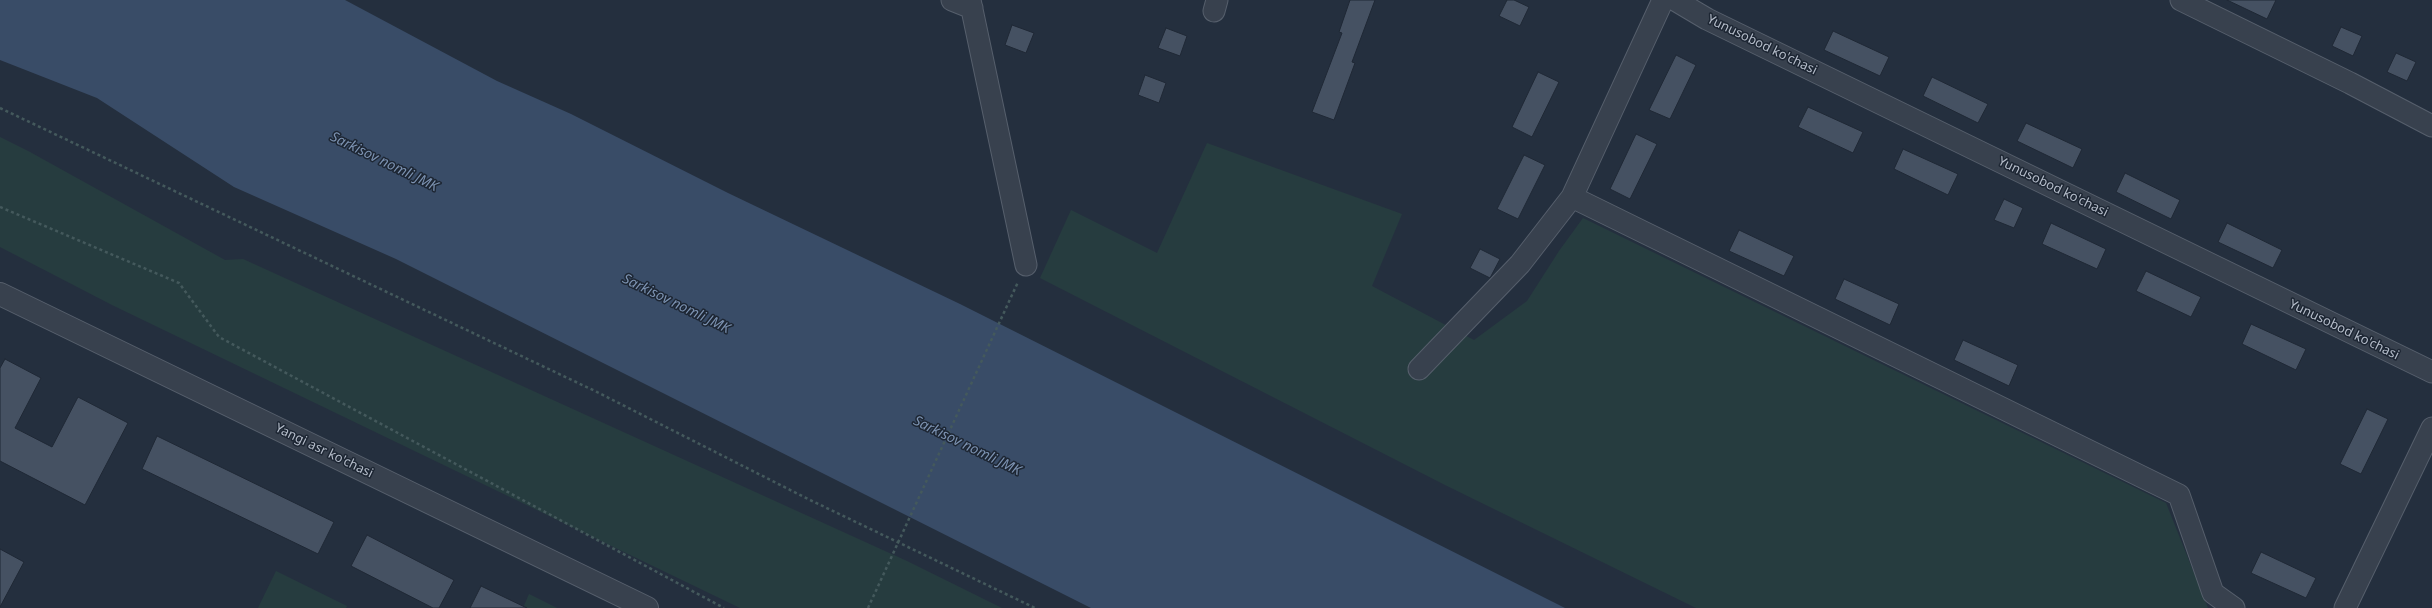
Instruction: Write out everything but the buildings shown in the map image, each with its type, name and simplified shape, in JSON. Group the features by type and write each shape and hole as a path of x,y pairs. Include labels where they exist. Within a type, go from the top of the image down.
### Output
{"street":[{"path":"952,0 971,4 1026,265"},
{"path":"1419,369 1520,264 1572,197 1663,0"},
{"name":"Yunusobod ko'chasi","path":"1675,0 1707,19 2432,372"},
{"path":"2181,0 2350,83 2432,126"},
{"path":"1572,197 2179,495 2213,593 2234,608"},
{"name":"Yangi asr ko'chasi","path":"0,294 647,608"},
{"path":"2345,608 2432,428"}],"path":[{"path":"0,108 597,392 808,499 1035,608"},
{"path":"0,207 179,283 218,337 724,608"},
{"path":"868,608 1026,265"}],"green space":[{"path":"0,137 30,152 225,260 243,259 907,561 1002,608 740,608 112,305 0,247"},
{"path":"1207,143 1402,214 1372,286 1474,340 1527,301 1559,251 1583,218 2166,503 2208,608 1696,608 1445,485 1040,278 1071,210 1157,253"},
{"path":"276,571 347,606 346,608 258,608"},
{"path":"529,594 557,608 523,608"}],"water":[{"name":"Sarkisov nomli JMK","path":"0,0 345,0 497,81 571,114 728,193 960,304 1565,608 1091,608 396,259 234,187 97,98 0,60"}]}
